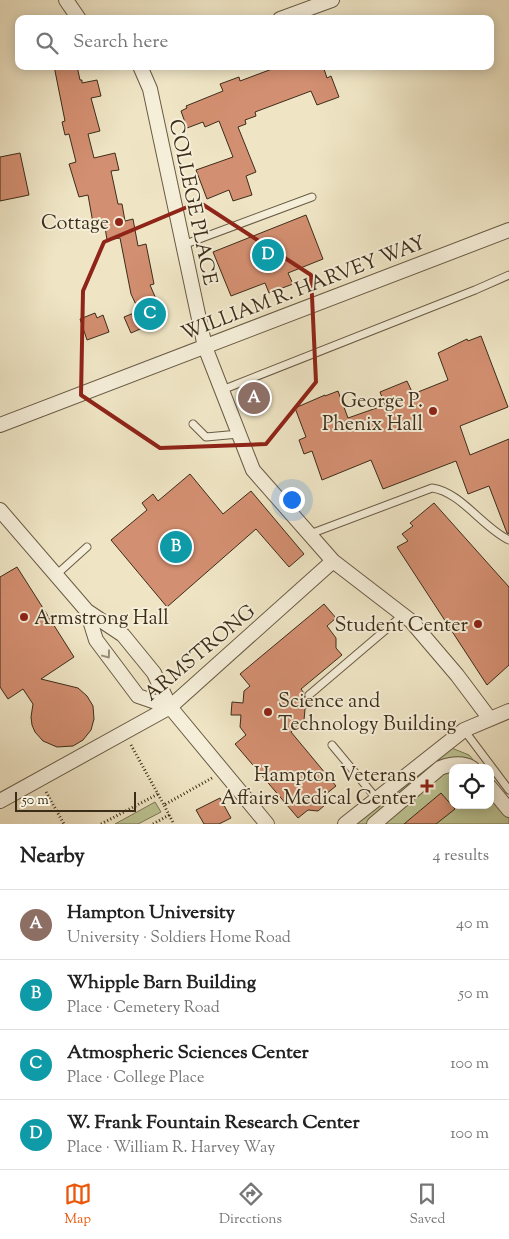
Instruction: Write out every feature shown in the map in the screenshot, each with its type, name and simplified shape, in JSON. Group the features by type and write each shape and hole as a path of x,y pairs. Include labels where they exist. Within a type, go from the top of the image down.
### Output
{"street":[{"path":"66,0 77,15"},
{"path":"291,15 332,0"},
{"name":"COLLEGE PLACE","path":"144,70 150,89 205,347 253,470 333,562 410,621 457,675 490,719"},
{"name":"WILLIAM R. HARVEY WAY","path":"0,425 509,230"},
{"path":"0,510 87,611 123,635 154,673 170,707 267,824"},
{"name":"ARMSTRONG","path":"0,800 170,707 333,562"},
{"path":"87,611 96,640 138,696 170,707"},
{"path":"345,824 464,730 509,711"},
{"path":"374,824 440,768 449,764"},
{"path":"494,793 509,810"}],"lane":[{"path":"183,245 312,197"},
{"path":"221,390 509,275"},
{"path":"193,424 206,437 239,434"},
{"path":"310,534 422,490 432,488 442,489 451,495 496,534 509,540"},
{"path":"56,575 87,547"},
{"path":"309,695 403,615"},
{"path":"464,730 509,790"},
{"path":"332,745 377,799"}],"path":[{"path":"131,745 174,824"},
{"path":"164,805 213,778"},
{"path":"45,788 64,824"},
{"path":"101,824 158,794"},
{"path":"153,824 169,815"}],"highlighted area":[{"path":"199,202 311,275 316,382 266,444 160,448 81,395 83,291 104,242"}],"green space":[{"name":"Hampton Veterans Affairs Medical Center","path":"449,747 469,755 477,764 449,764 449,809 494,809 494,785 509,803 509,824 355,824"},
{"path":"155,802 161,812 138,824 115,824"}],"building":[{"path":"55,70 78,70 82,83 97,80 101,96 91,98 100,131 88,134 94,158 115,153 119,170 111,171 118,204 122,204 125,221 133,219 138,246 146,244 154,284 150,285 165,320 148,328 147,326 131,333 124,317 139,311 131,294 120,238 107,240 104,221 93,223 88,195 79,197 69,164 76,162 69,134 65,135 62,122 65,121"},
{"path":"269,70 324,70 327,78 331,76 339,97 317,105 311,91 255,112 256,116 245,120 246,124 238,127 256,172 246,176 252,195 233,201 229,190 207,199 196,170 233,157 219,121 205,127 203,122 187,128 181,111 187,108 186,106 223,91 220,84 239,77 240,81"},
{"path":"20,153 29,195 0,201 0,157"},
{"path":"306,215 323,259 288,273 293,284 269,293 265,283 231,296 213,252"},
{"path":"95,313 97,318 103,315 109,332 87,340 80,319"},
{"name":"George P. Phenix Hall","path":"481,336 508,407 460,426 470,455 509,439 509,534 489,486 468,494 456,461 383,489 371,460 322,480 312,451 304,454 299,440 306,437 295,408 338,391 348,418 385,405 380,392 407,381 413,394 448,380 438,353 467,339 468,341"},
{"path":"190,474 223,514 251,491 304,554 289,567 256,529 167,607 111,540 147,510 142,503 153,494 158,501"},
{"name":"Student Center","path":"434,503 509,587 509,665 487,685 397,547 408,541 402,534 413,526 410,523"},
{"name":"Armstrong Hall","path":"17,567 74,657 41,679 78,688 87,696 93,706 94,719 91,730 83,740 73,746 57,747 43,741 32,725 33,704 23,689 8,699 0,687 0,577"},
{"name":"Science and Technology Building","path":"324,604 336,618 327,626 336,638 336,648 342,655 301,689 305,698 313,703 305,709 304,720 291,732 336,786 326,794 325,805 318,811 308,810 298,818 235,744 246,735 240,727 241,715 231,715 232,702 243,703 244,691 250,686 240,674"},
{"path":"441,793 449,802 449,809 455,809 436,824 404,824"},
{"path":"220,798 231,818 219,824 204,824 196,810"}],"place":[{"name":"Cottage","path":"119,222"},
{"name":"W. Frank Fountain Research Center","path":"268,255"},
{"name":"Atmospheric Sciences Center","path":"150,314"},
{"name":"Hampton University","path":"254,398"},
{"name":"George P. Phenix Hall","path":"433,411"},
{"name":"Whipple Barn Building","path":"176,547"},
{"name":"Armstrong Hall","path":"24,617"},
{"name":"Student Center","path":"478,624"},
{"name":"Science and Technology Building","path":"268,712"},
{"name":"Hampton Veterans Affairs Medical Center","path":"427,786"}]}
